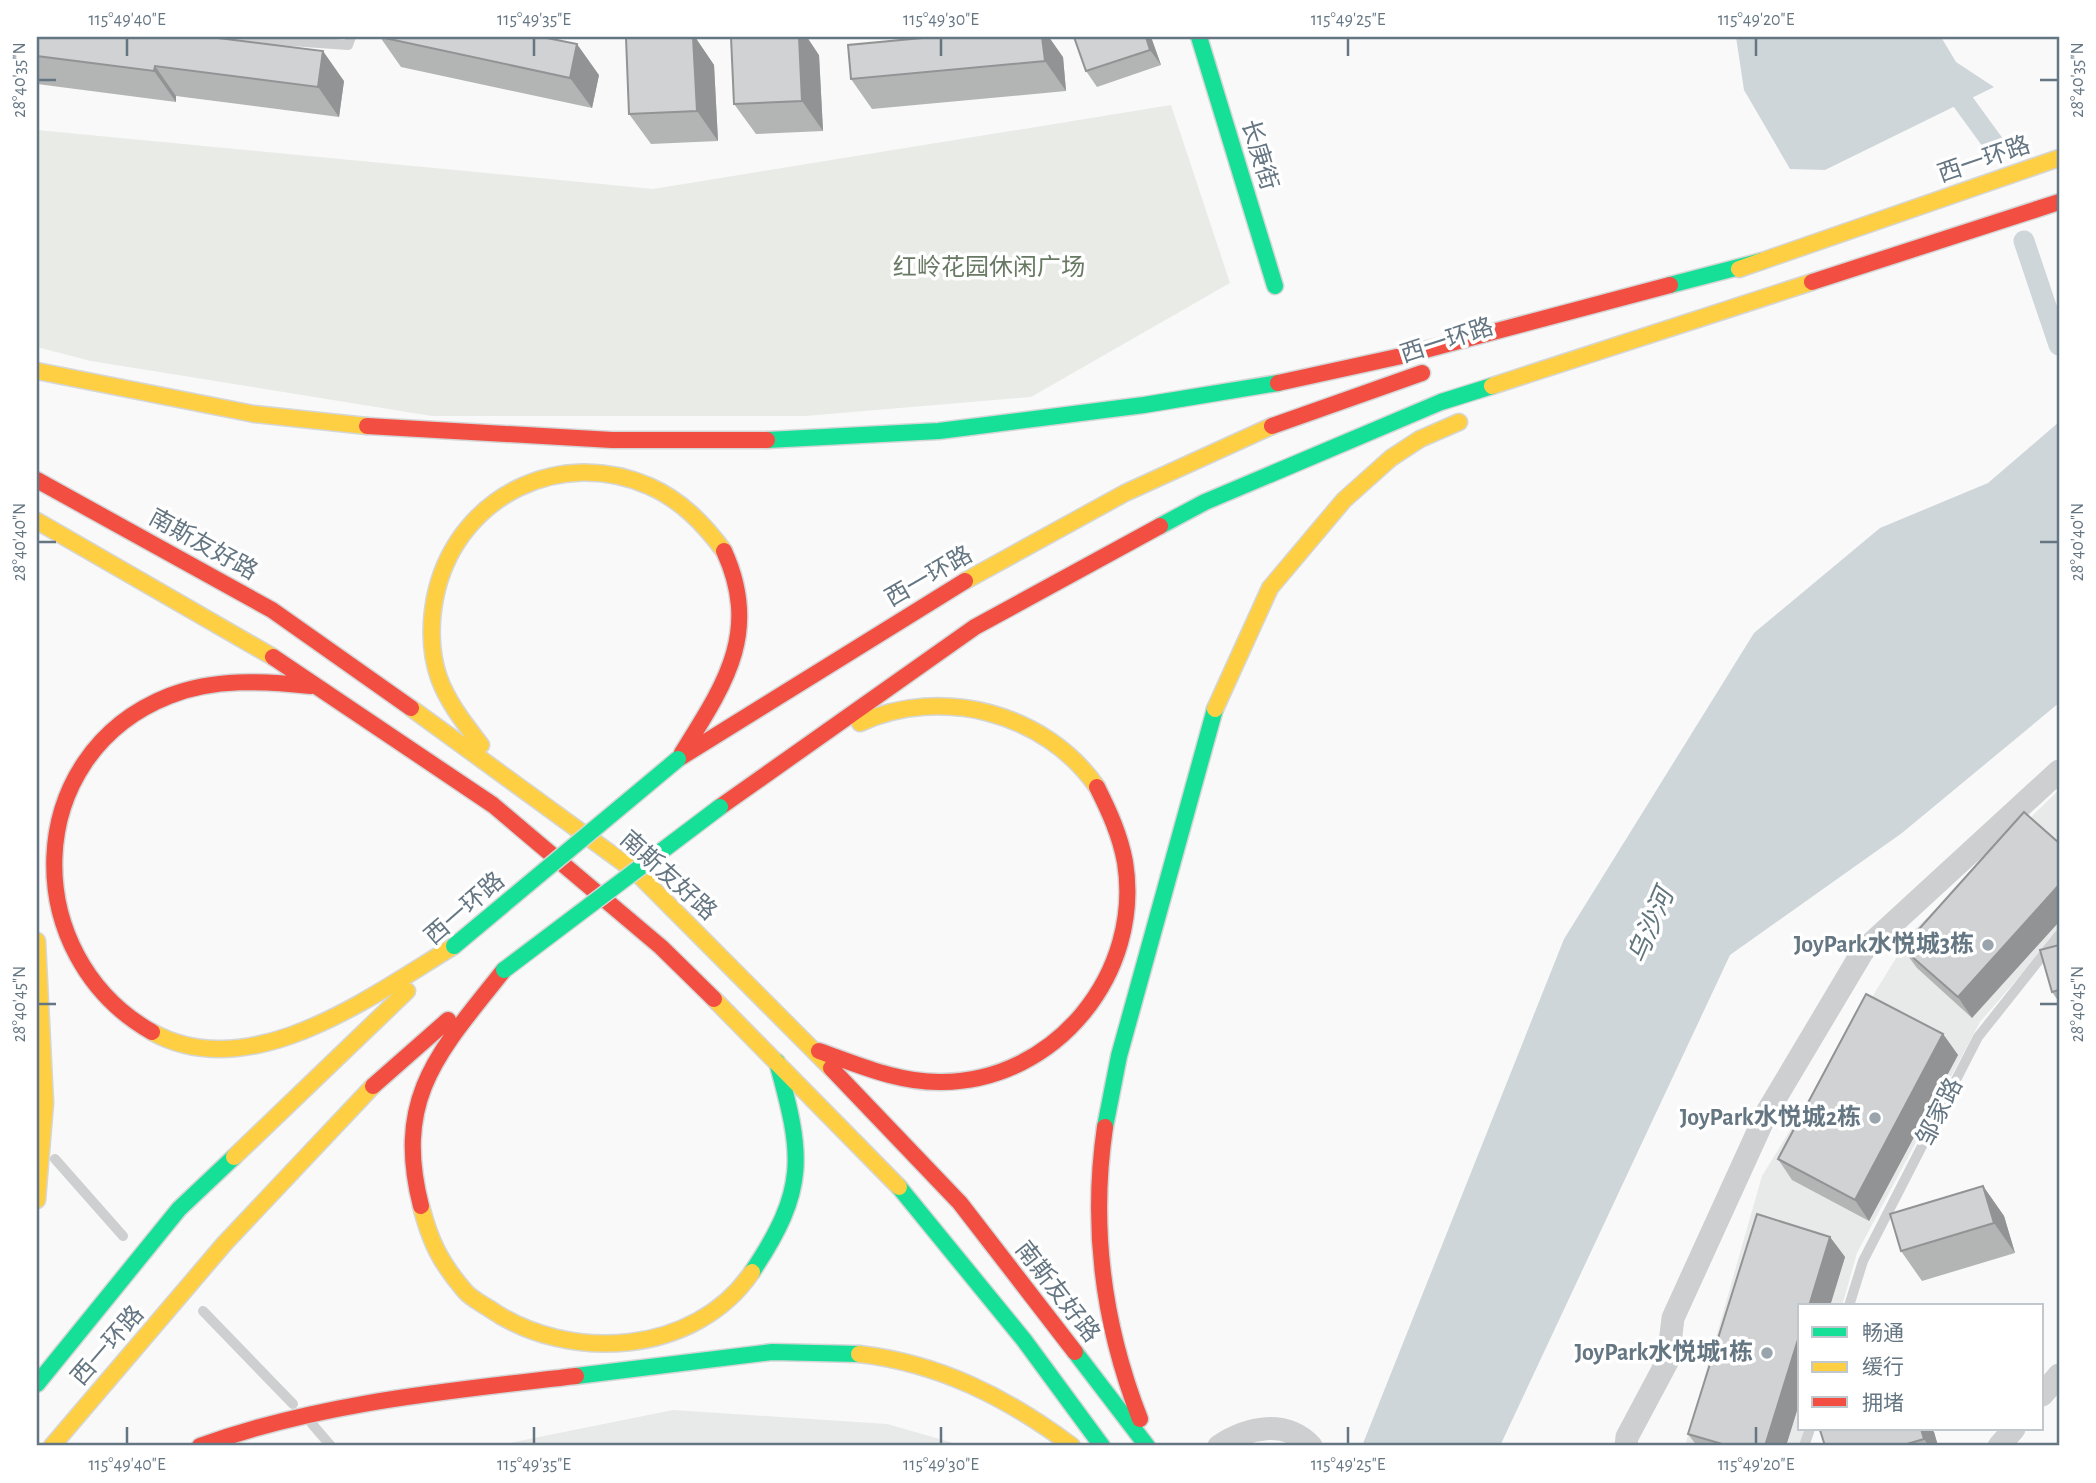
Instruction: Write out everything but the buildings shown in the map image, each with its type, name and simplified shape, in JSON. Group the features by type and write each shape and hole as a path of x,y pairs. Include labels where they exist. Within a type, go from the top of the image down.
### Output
{"main road":[{"name":"长庚街","path":"1199,37 1275,286"},
{"name":"西一环路","path":"1496,348 1762,261 2059,158"},
{"name":"西一环路","path":"52,1446 225,1243 372,1087 504,971 720,807 975,627 1205,502 1441,402 2059,202"},
{"path":"37,371 254,414 400,430 612,440 813,440 939,431 1144,405 1272,384 1406,355 1762,261"},
{"path":"1546,387 1759,298"},
{"name":"西一环路","path":"37,1384 179,1209 454,946 678,759 921,606 1125,494 1294,416 1433,369"},
{"path":"1152,1446 1127,1389 1105,1297 1097,1242 1098,1174 1105,1115 1119,1056 1218,698 1270,588 1344,500 1391,458 1420,439 1470,418"},
{"path":"499,769 455,711 436,669 430,632 434,590 448,553 475,515 517,486 555,473 598,472 637,480 681,502 712,530 733,567 741,613 732,658 712,704 678,759"},
{"name":"南斯友好路","path":"37,480 272,610 499,769 636,872 812,1048 960,1203 1147,1446"},
{"path":"37,521 258,647 493,805 661,947 777,1060 918,1206 1024,1340 1102,1446"},
{"path":"318,687 265,681 200,686 153,703 117,726 82,768 58,817 55,865 60,923 82,967 112,1007 167,1043 218,1051 267,1043 322,1020 359,1003 454,946"},
{"path":"720,807 863,721 909,707 948,704 990,713 1030,728 1066,754 1095,784 1115,821 1127,865 1127,921 1114,969 1091,1010 1064,1037 1035,1056 1004,1071 969,1080 931,1082 886,1074 812,1048"},
{"path":"37,941 46,1047 44,1159 37,1200"},
{"path":"504,971 444,1044 422,1084 413,1121 411,1155 414,1193 423,1227 436,1258 459,1287 486,1312 527,1331 566,1343 608,1346 645,1343 681,1331 715,1312 746,1283 770,1249 787,1210 794,1177 796,1135 777,1060"},
{"path":"200,1446 235,1432 302,1414 388,1400 789,1350 878,1356 932,1368 984,1388 1041,1422 1072,1446"}],"street":[{"path":"1626,1446 1627,1437 1668,1360 1673,1318 1766,1114 1863,951 2059,771"},
{"path":"2044,1393 2059,1375"},
{"path":"1219,1446 1270,1427 1289,1430 1311,1446"},
{"path":"1999,1446 2013,1430"}],"lane":[{"path":"231,37 348,45 351,37"},
{"name":"邹家路","path":"1850,1304 1863,1261 1978,1037 2059,935"},
{"path":"55,1159 123,1236"},
{"path":"203,1311 293,1404"},
{"path":"312,1424 331,1446"}],"shaded area":[{"path":"2059,790 2059,931 1980,1022 1857,1253 1843,1304 1798,1304 1798,1430 1805,1430 1800,1446 1685,1446 1762,1176 1912,932"},
{"path":"673,1410 887,1424 964,1446 495,1446"}],"green space":[{"name":"红岭花园休闲广场","path":"1171,105 1230,283 1031,397 805,416 432,416 91,361 37,347 37,130 653,189"}],"water":[{"path":"1736,37 1941,37 1956,62 1994,87 1825,170 1790,169 1744,90"},
{"name":"乌沙河","path":"2059,422 2059,703 1902,833 1730,955 1500,1446 1362,1446 1564,939 1754,633 1880,528 1988,483"}],"waterway":[{"path":"1908,37 1929,55 1993,143"},
{"path":"2024,241 2059,345"}],"traffic: fast":[{"path":"1199,37 1275,286"},
{"path":"1670,285 1762,261"},
{"path":"767,440 939,431 1144,405 1278,383"},
{"path":"1160,526 1205,502 1441,402 1492,386"},
{"path":"1105,1127 1119,1056 1215,709"},
{"path":"454,946 678,759"},
{"path":"504,970 720,807"},
{"path":"752,1272 783,1217 795,1171 792,1123 777,1062"},
{"path":"37,1384 179,1209 234,1157"},
{"path":"899,1187 1024,1340 1102,1446"},
{"path":"576,1376 772,1352 859,1354"},
{"path":"1075,1352 1147,1446"}],"traffic: slow":[{"path":"1739,269 2059,158"},
{"path":"1492,386 1812,282"},
{"path":"37,371 254,414 367,426"},
{"path":"1215,709 1270,588 1344,500 1391,458 1420,439 1459,422"},
{"path":"965,581 1125,493 1272,426"},
{"path":"481,745 452,705 439,678 433,656 432,622 437,589 449,556 468,528 491,505 519,488 550,477 582,472 616,475 649,486 671,498 700,522 724,551"},
{"path":"37,521 273,657"},
{"path":"860,723 891,712 924,707 957,707 989,713 1021,724 1049,740 1075,761 1097,787"},
{"path":"411,708 636,872 831,1068"},
{"path":"37,941 45,1103 37,1200"},
{"path":"152,1032 190,1046 229,1049 269,1042 348,1010 454,946"},
{"path":"234,1157 407,991"},
{"path":"714,999 899,1187"},
{"path":"52,1446 225,1243 373,1086"},
{"path":"421,1206 437,1251 466,1293 521,1326 556,1338 592,1343 629,1342 665,1335 698,1321 728,1300 752,1272"},
{"path":"859,1354 917,1365 972,1385 1023,1413 1072,1446"}],"traffic: jam":[{"path":"1812,282 2059,202"},
{"path":"1278,383 1406,355 1670,285"},
{"path":"1272,426 1422,373"},
{"path":"367,426 612,440 767,440"},
{"path":"37,480 272,610 411,708"},
{"path":"720,807 975,627 1160,526"},
{"path":"682,753 724,680 738,632 739,607 735,580 724,551"},
{"path":"678,759 965,581"},
{"path":"273,657 493,805 661,947 714,999"},
{"path":"152,1032 108,998 77,956 59,908 54,858 63,808 85,763 120,724 169,696 204,686 239,682 311,686"},
{"path":"819,1051 910,1080 942,1082 983,1077 1021,1063 1055,1041 1083,1013 1105,980 1120,943 1127,903 1123,852 1114,823 1097,787"},
{"path":"421,1206 414,1168 413,1134 418,1104 442,1051 504,970"},
{"path":"373,1086 448,1020"},
{"path":"831,1068 960,1203 1075,1352"},
{"path":"1105,1127 1099,1202 1103,1276 1117,1348 1140,1419"},
{"path":"200,1446 246,1431 339,1408 433,1393 576,1376"}],"place":[{"name":"JoyPark水悦城3栋","path":"1988,945"},
{"name":"JoyPark水悦城2栋","path":"1875,1118"},
{"name":"JoyPark水悦城1栋","path":"1767,1353"}]}
